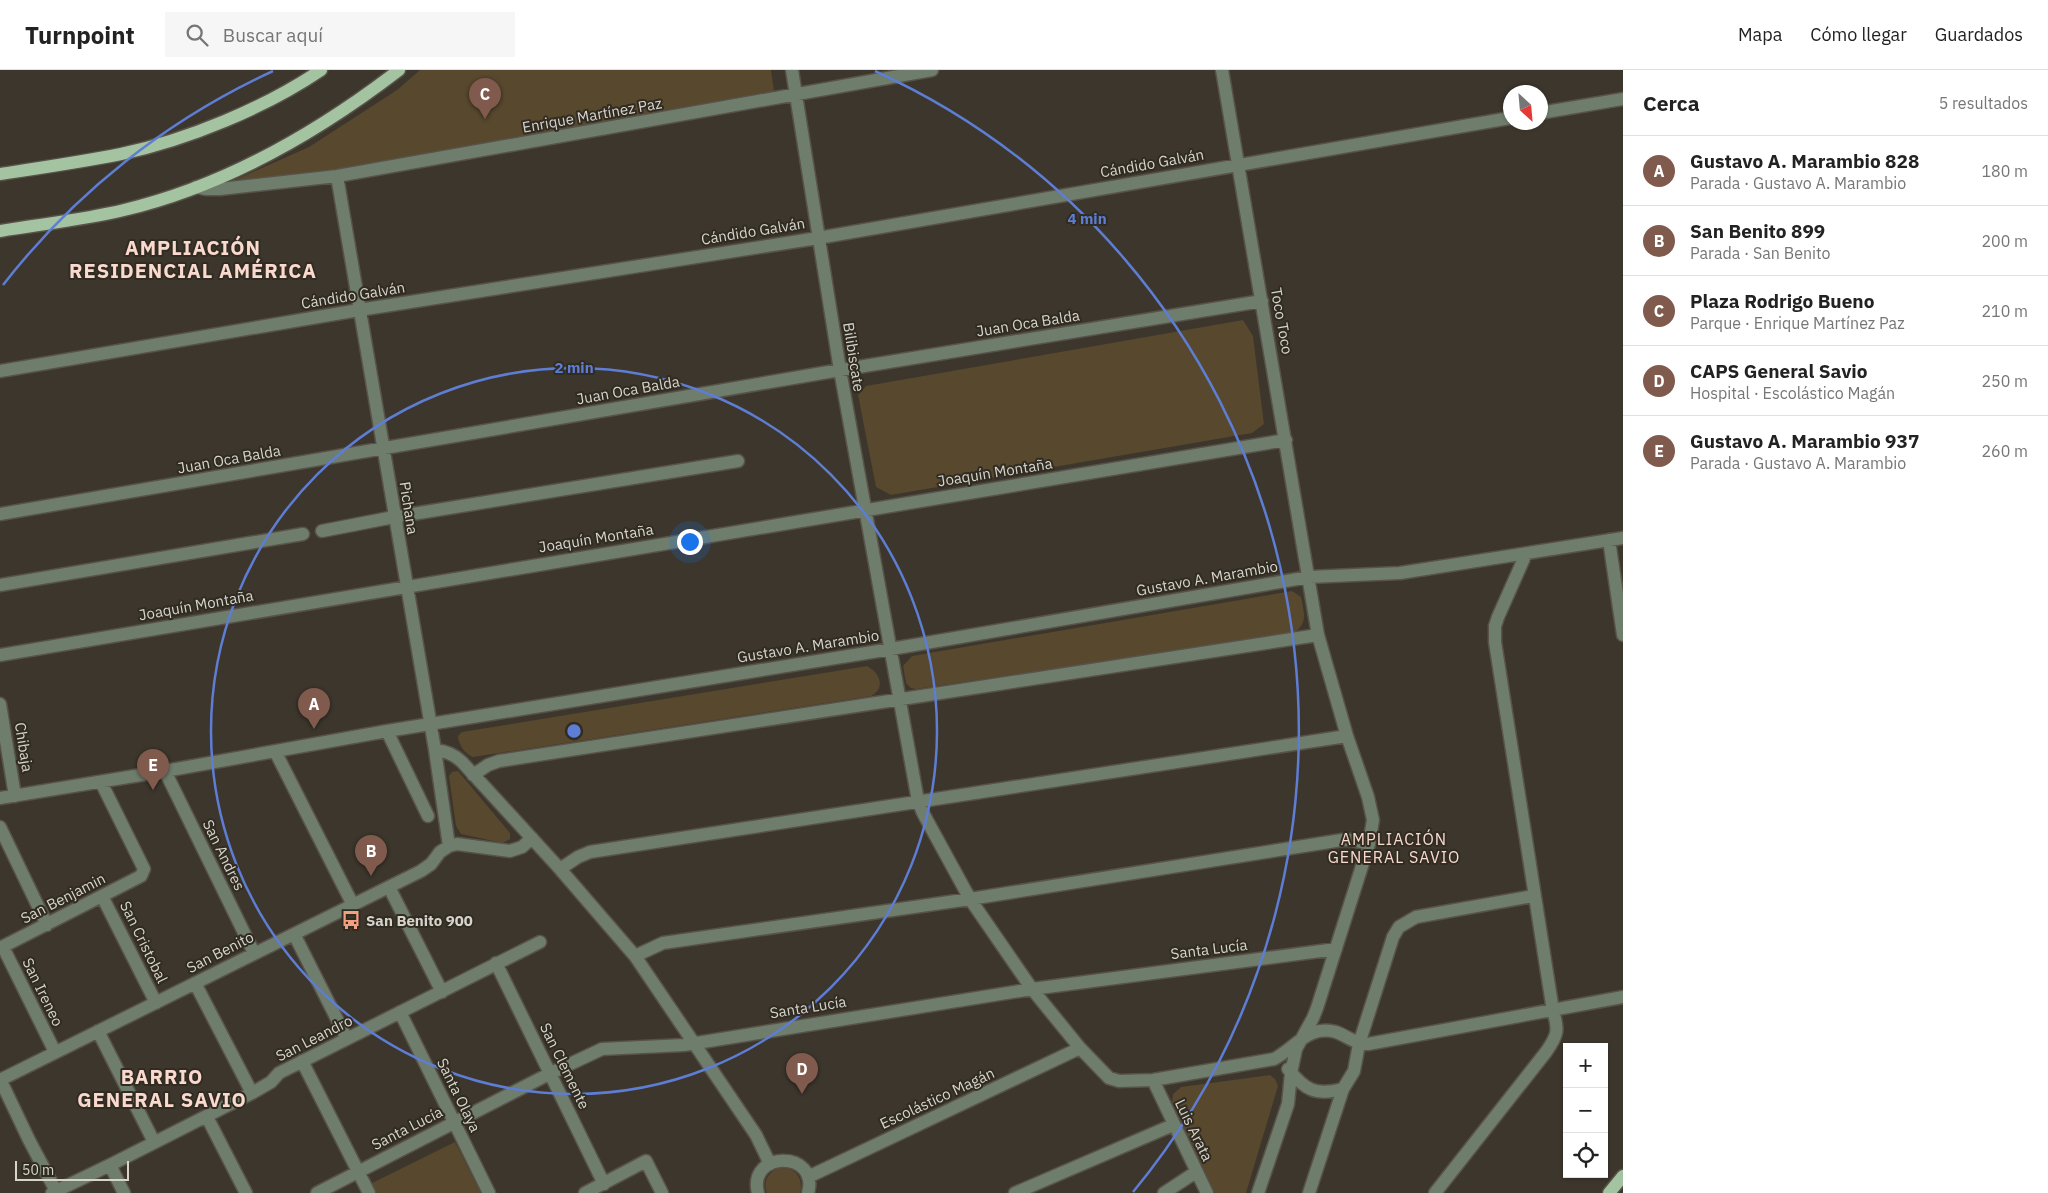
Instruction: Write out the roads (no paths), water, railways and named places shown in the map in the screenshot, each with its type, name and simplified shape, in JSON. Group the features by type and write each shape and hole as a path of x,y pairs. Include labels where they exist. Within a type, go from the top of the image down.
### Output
{"main road":[{"path":"0,174 122,153 196,132 256,106 321,70"},
{"path":"0,231 122,211 196,187 284,147 323,124 399,70"},
{"path":"1609,1193 1623,1176"}],"street":[{"name":"Bilibiscate","path":"792,70 864,510 918,801 926,819 970,899 1032,989 1080,1048 1109,1078 1119,1082 1153,1080 1274,1059"},
{"name":"Enrique Martínez Paz","path":"196,187 220,189 338,176 932,70"},
{"name":"Toco Toco","path":"1222,70 1318,635 1373,820 1369,844 1336,949 1313,1018 1302,1038"},
{"path":"1548,112 1623,99"},
{"name":"Cándido Galván","path":"0,371 359,310 818,238 1503,119"},
{"name":"Pichana","path":"338,176 359,310 435,750 449,846"},
{"name":"Juan Oca Balda","path":"0,514 840,370 1262,301"},
{"name":"Joaquín Montaña","path":"0,655 1286,440"},
{"path":"322,531 394,517 738,461"},
{"path":"0,585 303,534"},
{"name":"Gustavo A. Marambio","path":"0,798 165,771 387,731 891,649 1309,577 1400,573 1623,538"},
{"path":"1609,540 1623,635"},
{"path":"1435,1193 1555,1040 1558,1029 1553,1011 1533,896 1494,634 1498,618 1526,554"},
{"path":"473,775 488,765 499,761 1318,635"},
{"name":"Chibaja","path":"0,704 15,796"},
{"path":"387,731 428,816"},
{"path":"560,869 578,856 590,852 1347,736"},
{"path":"435,750 456,756 560,869 635,956 756,1135 770,1164"},
{"path":"275,751 353,904"},
{"name":"San Andres","path":"165,771 254,953"},
{"name":"San Benjamin","path":"1,947 141,876 144,869 101,782"},
{"path":"0,826 47,925"},
{"path":"449,846 457,844 510,851 522,846 532,838"},
{"path":"635,956 663,942 970,899 1342,840 1369,844"},
{"name":"San Benito","path":"0,1080 421,871 449,846"},
{"path":"389,887 442,992"},
{"name":"San Cristobal","path":"102,896 156,1003"},
{"path":"1309,1193 1343,1089 1354,1071 1359,1044 1393,937 1399,927 1416,917 1533,896"},
{"path":"294,934 347,1039"},
{"name":"San Leandro","path":"54,1192 252,1093 271,1082 279,1073 302,1061 540,942"},
{"name":"San Ireneo","path":"1,947 54,1052"},
{"name":"Santa Lucía","path":"317,1193 551,1073 602,1049 676,1046 1032,989 1336,949"},
{"name":"San Clemente","path":"496,963 604,1184"},
{"path":"195,983 252,1093"},
{"path":"1274,1059 1302,1038 1322,1030 1342,1034 1359,1044 1379,1043 1623,997"},
{"name":"Santa Olaya","path":"400,1012 489,1193"},
{"path":"98,1031 154,1142"},
{"path":"1258,1193 1288,1104 1291,1072 1296,1049 1302,1038"},
{"name":"Escolástico Magán","path":"808,1177 1080,1048"},
{"path":"1274,1059 1280,1061 1305,1088 1314,1091 1331,1092 1343,1089"},
{"path":"302,1061 369,1193"},
{"path":"0,1080 54,1192"},
{"name":"Luis Arata","path":"1153,1080 1206,1193"},
{"path":"206,1117 246,1193"},
{"path":"1015,1193 1173,1125"},
{"path":"758,1193 758,1180 761,1172 770,1164 782,1160 791,1161 799,1165 808,1177 808,1193"},
{"path":"585,1193 646,1161 662,1193"},
{"path":"110,1165 124,1193"},
{"path":"1164,1193 1196,1172"}],"place":[{"name":"Plaza Rodrigo Bueno","path":"485,119"},
{"name":"Gustavo A. Marambio 828","path":"314,729"},
{"name":"Gustavo A. Marambio 937","path":"153,790"},
{"name":"San Benito 899","path":"371,876"},
{"name":"San Benito 900","path":"351,920"},
{"name":"CAPS General Savio","path":"802,1094"}],"district":[{"name":"AMPLIACIÓN RESIDENCIAL AMÉRICA","path":"193,258"},
{"name":"AMPLIACIÓN GENERAL SAVIO","path":"1394,848"},
{"name":"BARRIO GENERAL SAVIO","path":"162,1088"}]}
